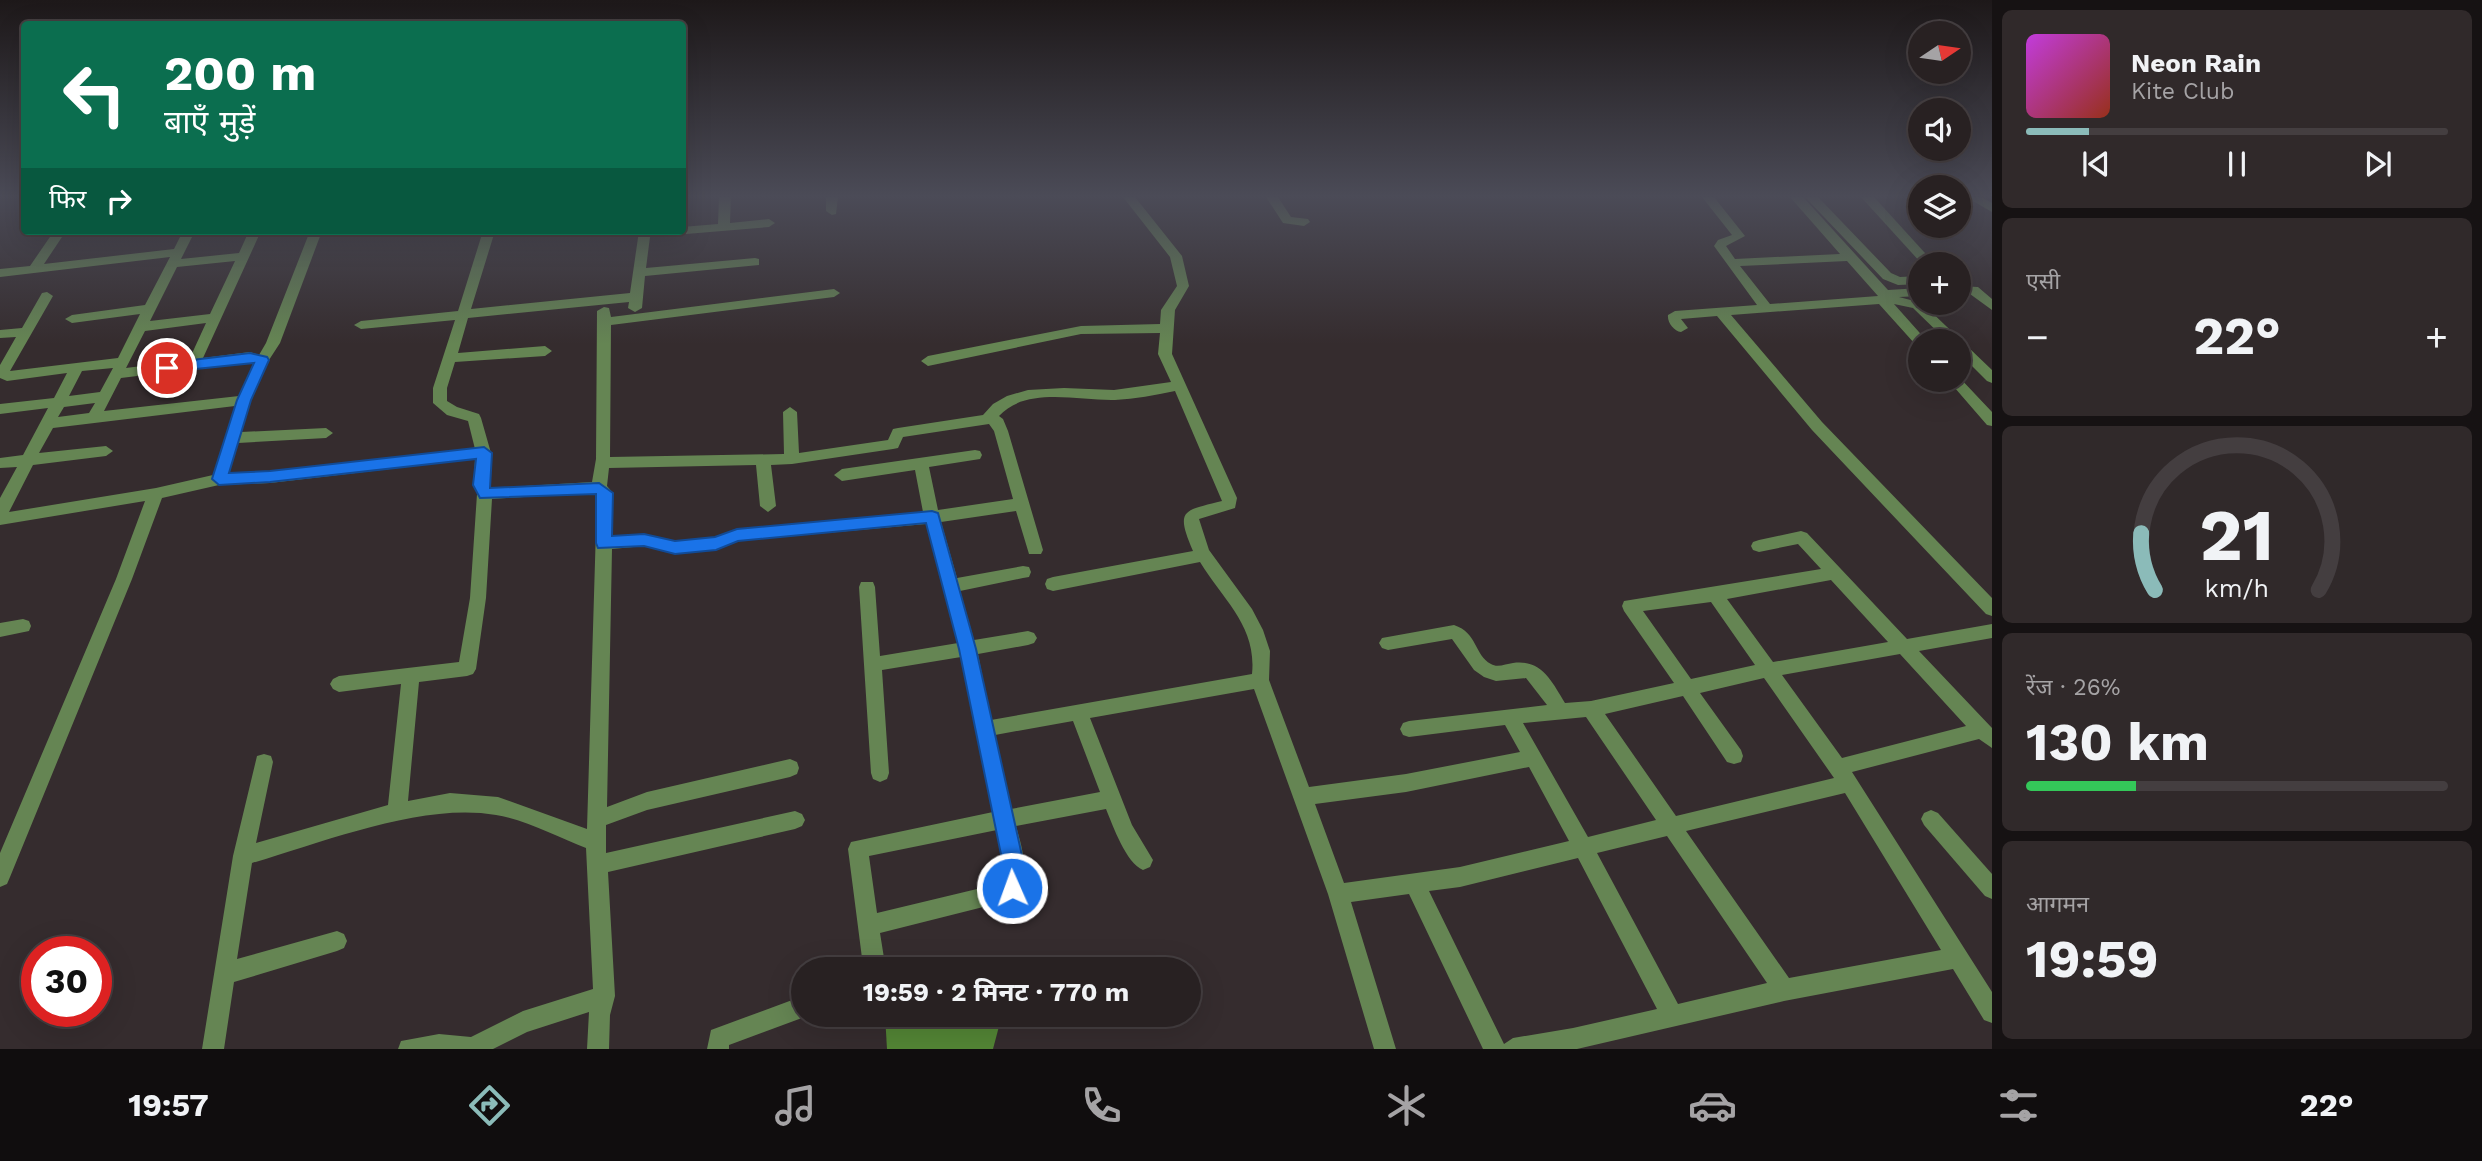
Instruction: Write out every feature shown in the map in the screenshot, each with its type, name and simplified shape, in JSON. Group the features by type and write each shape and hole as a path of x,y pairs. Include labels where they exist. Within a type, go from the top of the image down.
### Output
{"street":[{"path":"34,269 50,246"},
{"path":"94,418 181,246"},
{"path":"194,364 248,246"},
{"path":"219,479 244,400 262,360 274,343 310,246"},
{"path":"339,684 467,669 478,598 485,494 481,485 484,453 481,430 474,418 452,411 440,403 440,388 484,246"},
{"path":"635,317 634,297 643,246"},
{"path":"1168,246 1176,256 1183,286 1168,310 1165,354 1230,503 1224,507 1195,513 1191,517 1204,555 1250,622 1262,648 1259,680 1338,894 1385,1049"},
{"path":"1720,246 1768,309"},
{"path":"1839,246 1911,329"},
{"path":"1858,246 1893,280 1908,280"},
{"path":"0,273 175,258 243,256"},
{"path":"1731,263 1849,257"},
{"path":"638,272 755,262"},
{"path":"1882,271 1908,270"},
{"path":"1971,290 1992,306"},
{"path":"604,321 834,293"},
{"path":"1681,328 1674,319 1675,315 1768,309 1908,294"},
{"path":"47,296 2,373 7,376 77,368 194,364 250,357 262,360"},
{"path":"361,325 634,297"},
{"path":"1886,298 1917,305 1942,329"},
{"path":"599,488 603,463 604,302"},
{"path":"72,319 149,309"},
{"path":"1721,312 1816,426 1992,609"},
{"path":"139,327 214,318"},
{"path":"928,361 1081,330 1167,328"},
{"path":"0,334 25,332"},
{"path":"448,358 545,351"},
{"path":"1971,357 1992,378"},
{"path":"0,513 77,368"},
{"path":"603,463 792,458 893,444 898,433 902,431 981,421 989,417 996,407 1034,395 1115,395 1179,386"},
{"path":"1966,392 1992,421"},
{"path":"0,409 103,397"},
{"path":"50,423 244,400"},
{"path":"790,412 792,458"},
{"path":"989,417 998,423 1001,430 1035,550"},
{"path":"232,438 326,433"},
{"path":"0,463 106,451"},
{"path":"0,519 156,494 219,479 270,477 484,453"},
{"path":"842,475 975,456"},
{"path":"763,460 768,506"},
{"path":"867,926 1008,892 1015,880 968,649 920,464"},
{"path":"485,494 599,488 605,493 596,842 604,996 598,1014 598,1049"},
{"path":"0,876 124,579 156,494"},
{"path":"604,543 644,540 675,547 691,547 716,543 737,535 932,517 1022,504"},
{"path":"1338,894 1517,864 1583,845 1674,825 1987,735 1801,537 1759,546"},
{"path":"1053,584 1204,555"},
{"path":"951,586 1023,572"},
{"path":"1734,756 1630,606 1715,595 1835,573"},
{"path":"867,587 880,774"},
{"path":"1715,595 1844,775 1992,1012"},
{"path":"0,630 23,626"},
{"path":"1388,643 1454,632 1461,635 1483,668 1492,673 1522,670 1536,675 1561,712"},
{"path":"1409,729 1591,709 1768,670 1990,635"},
{"path":"874,664 1028,638"},
{"path":"397,812 411,675"},
{"path":"984,729 1259,680"},
{"path":"1591,709 1674,825 1784,990"},
{"path":"1078,711 1124,830 1143,860"},
{"path":"1510,716 1583,845 1673,1016"},
{"path":"1303,797 1406,783 1532,758"},
{"path":"213,1049 243,856 264,762"},
{"path":"597,819 647,801 790,768"},
{"path":"873,957 858,849 1112,799"},
{"path":"243,856 397,812 450,802 498,806 596,842"},
{"path":"597,865 795,820"},
{"path":"1931,820 1992,888"},
{"path":"1414,883 1495,1049"},
{"path":"224,974 337,941"},
{"path":"1513,1049 1784,990 1956,958"},
{"path":"409,1049 439,1045 472,1048 523,1022 604,996"},
{"path":"718,1049 719,1038 791,1011"}],"shaded area":[{"path":"886,1027 999,1027 993,1049 887,1049"}],"route":[{"path":"167,368 250,357 262,360 244,400 219,479 270,477 484,453 481,485 485,494 599,488 605,493 604,543 644,540 675,547 716,543 737,535 932,517 968,649 1014,869 1015,880 1012,888"}]}
